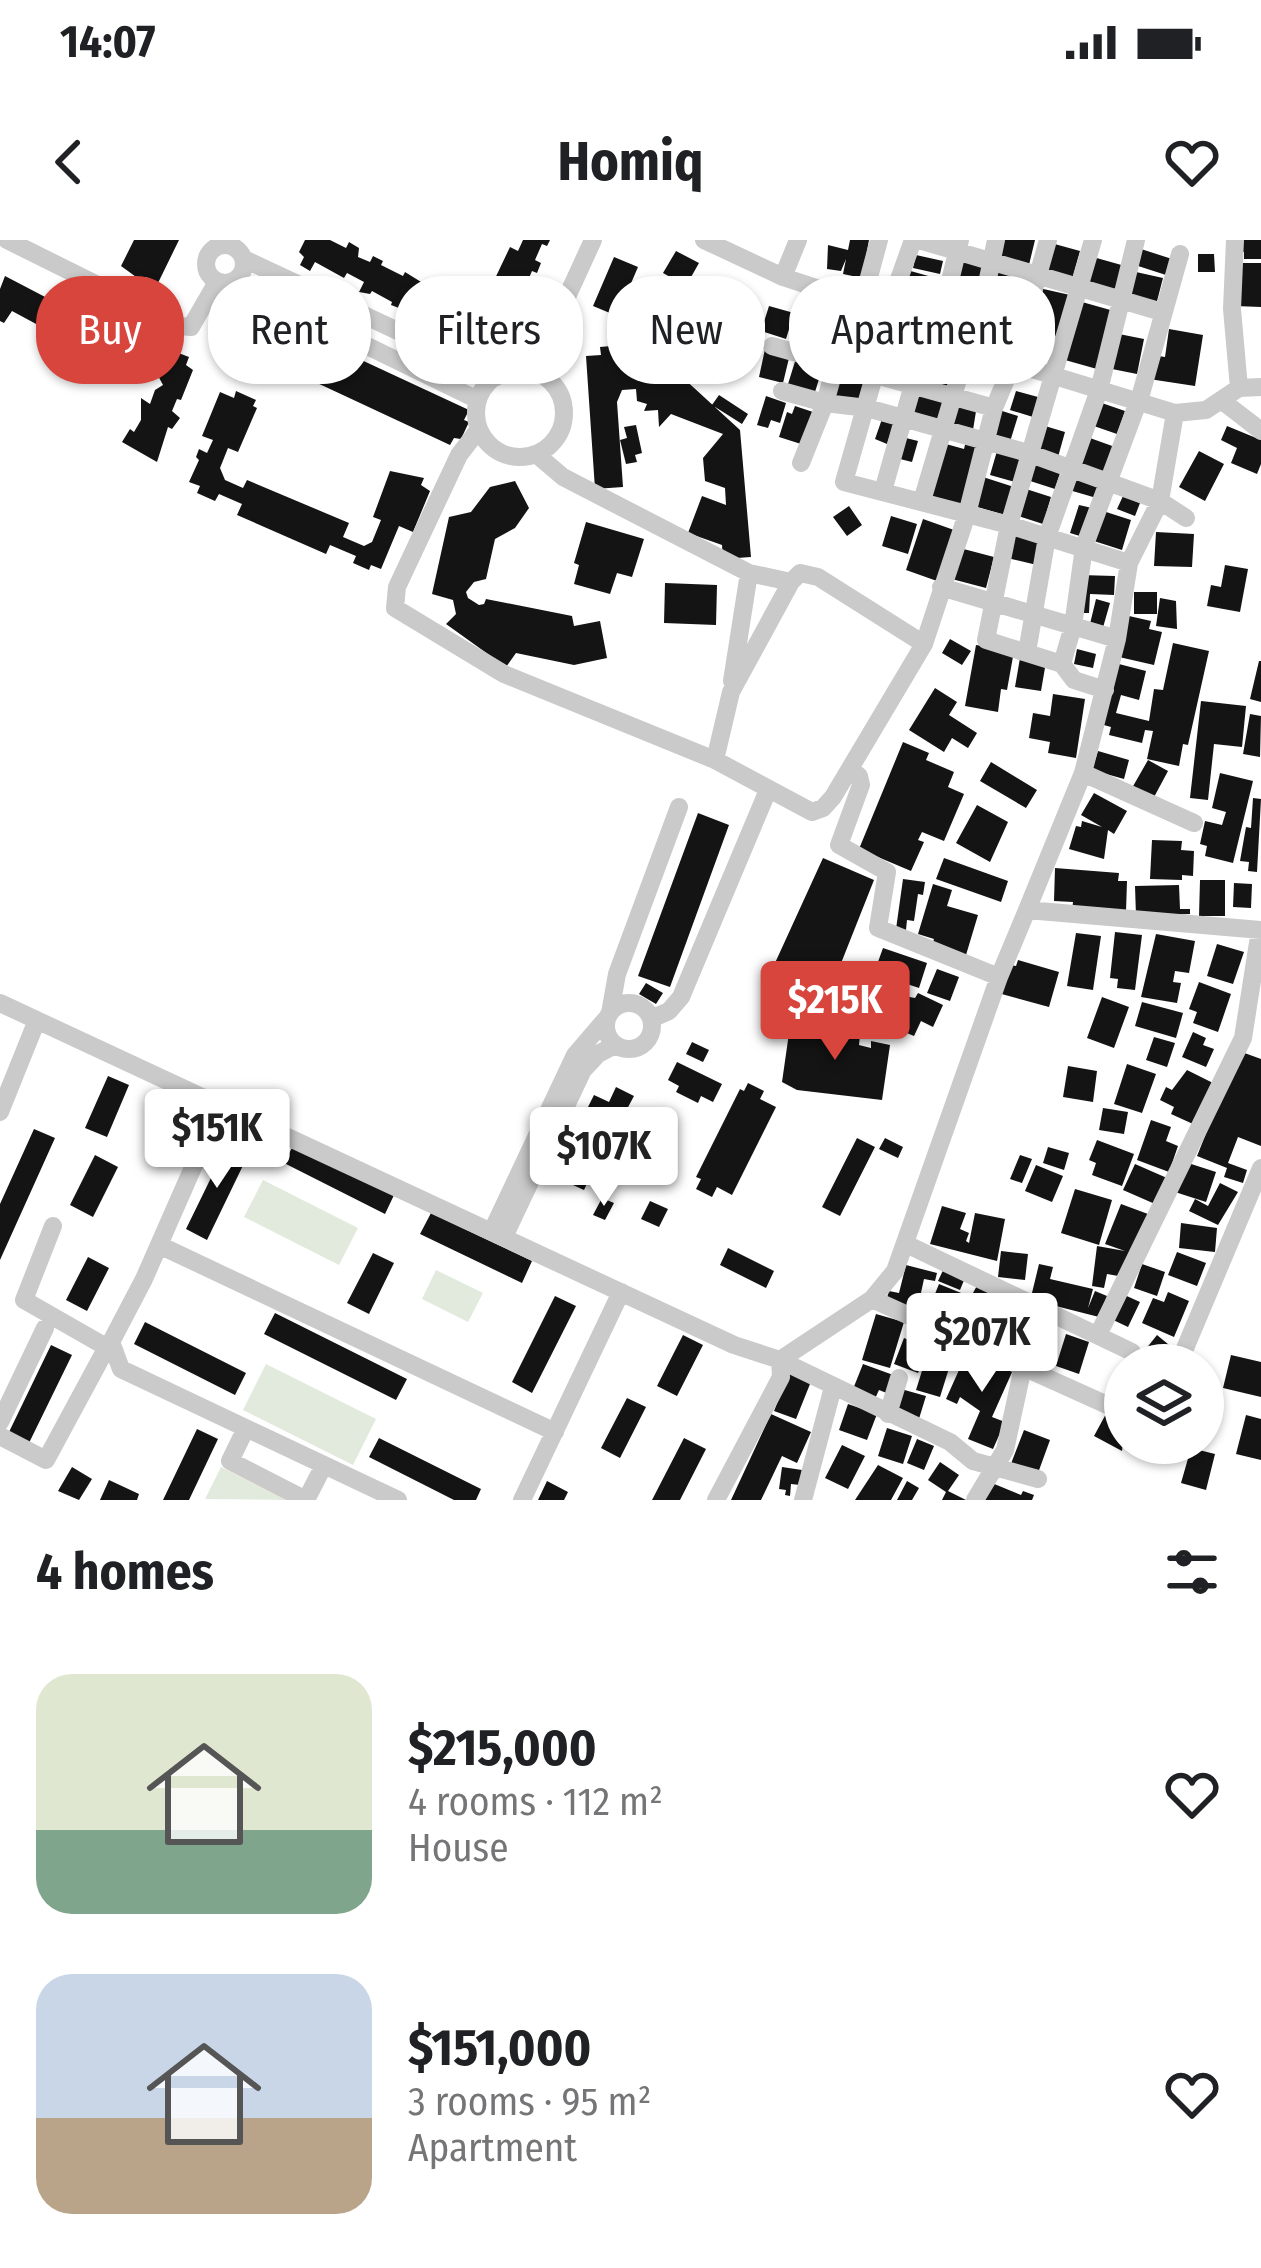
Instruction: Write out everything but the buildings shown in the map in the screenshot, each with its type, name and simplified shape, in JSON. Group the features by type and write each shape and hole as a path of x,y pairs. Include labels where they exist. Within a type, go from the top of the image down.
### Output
{"street":[{"path":"7,240 180,326 191,327 208,307"},
{"path":"577,276 593,240"},
{"path":"704,240 789,279"},
{"path":"783,277 798,240"},
{"path":"866,276 879,240"},
{"path":"901,276 916,240 959,246 990,261 1162,312"},
{"path":"987,276 996,240"},
{"path":"1036,274 1048,240"},
{"path":"1055,364 1094,240"},
{"path":"1027,652 1047,537 1099,390 1136,240"},
{"path":"1234,240 1232,309 1239,388"},
{"path":"950,276 959,246"},
{"path":"210,276 206,260 216,247 236,247 395,326"},
{"path":"1062,664 1073,626 1084,547 1139,401 1180,254"},
{"path":"772,346 789,350"},
{"path":"371,350 478,400"},
{"path":"1055,374 1175,413 1205,410 1239,388 1261,387"},
{"path":"491,384 478,400 479,429 490,445 507,455 536,454 558,435 564,407 551,384"},
{"path":"801,463 829,384"},
{"path":"871,384 844,482 1129,563"},
{"path":"883,491 914,384 994,408"},
{"path":"922,501 958,384"},
{"path":"479,429 459,455 397,587 395,608 504,674 715,760 812,812 833,797 924,644 1004,384"},
{"path":"1049,384 1009,526 986,640 1062,664 1074,680 1105,689"},
{"path":"782,391 866,408 1028,453 1160,501 1186,518"},
{"path":"1220,400 1261,431"},
{"path":"780,1360 872,1299 895,1271 999,977 1074,804 1117,639 1129,563 1160,501 1175,413"},
{"path":"536,454 563,477 749,573 791,582"},
{"path":"715,760 749,573"},
{"path":"730,692 800,573 818,577 924,644"},
{"path":"941,587 1117,639"},
{"path":"850,769 861,785 839,845 886,872 878,928 999,977"},
{"path":"1083,773 1195,823"},
{"path":"651,1019 669,1011 681,997 768,790"},
{"path":"498,1234 575,1055 608,1016 628,1003 643,1007 651,1019 651,1033 643,1045 629,1050 615,1045 606,1034 608,1016 616,974 680,806"},
{"path":"1027,910 1260,930 1252,1040 1099,1333"},
{"path":"0,1003 734,1345 780,1360 950,1442 973,1461 1038,1479"},
{"path":"2,1101 37,1020"},
{"path":"498,1234 583,1070 615,1045"},
{"path":"220,1106 111,1349 121,1369 398,1500"},
{"path":"1187,1344 1261,1168"},
{"path":"53,1226 23,1300 111,1349"},
{"path":"159,1244 555,1432"},
{"path":"906,1244 1118,1344"},
{"path":"522,1500 621,1292"},
{"path":"872,1299 1104,1404"},
{"path":"0,1422 45,1328"},
{"path":"0,1436 46,1460 111,1349"},
{"path":"716,1500 781,1377 780,1360"},
{"path":"975,1500 1005,1450 1023,1367"},
{"path":"888,1414 899,1378"},
{"path":"803,1500 833,1387"},
{"path":"246,1428 230,1461 306,1500 324,1465"}],"shaded area":[{"path":"263,1180 358,1228 339,1265 244,1217"},
{"path":"436,1270 483,1293 468,1322 422,1299"},
{"path":"266,1364 376,1419 353,1465 243,1410"},
{"path":"221,1467 287,1500 205,1499"}]}
